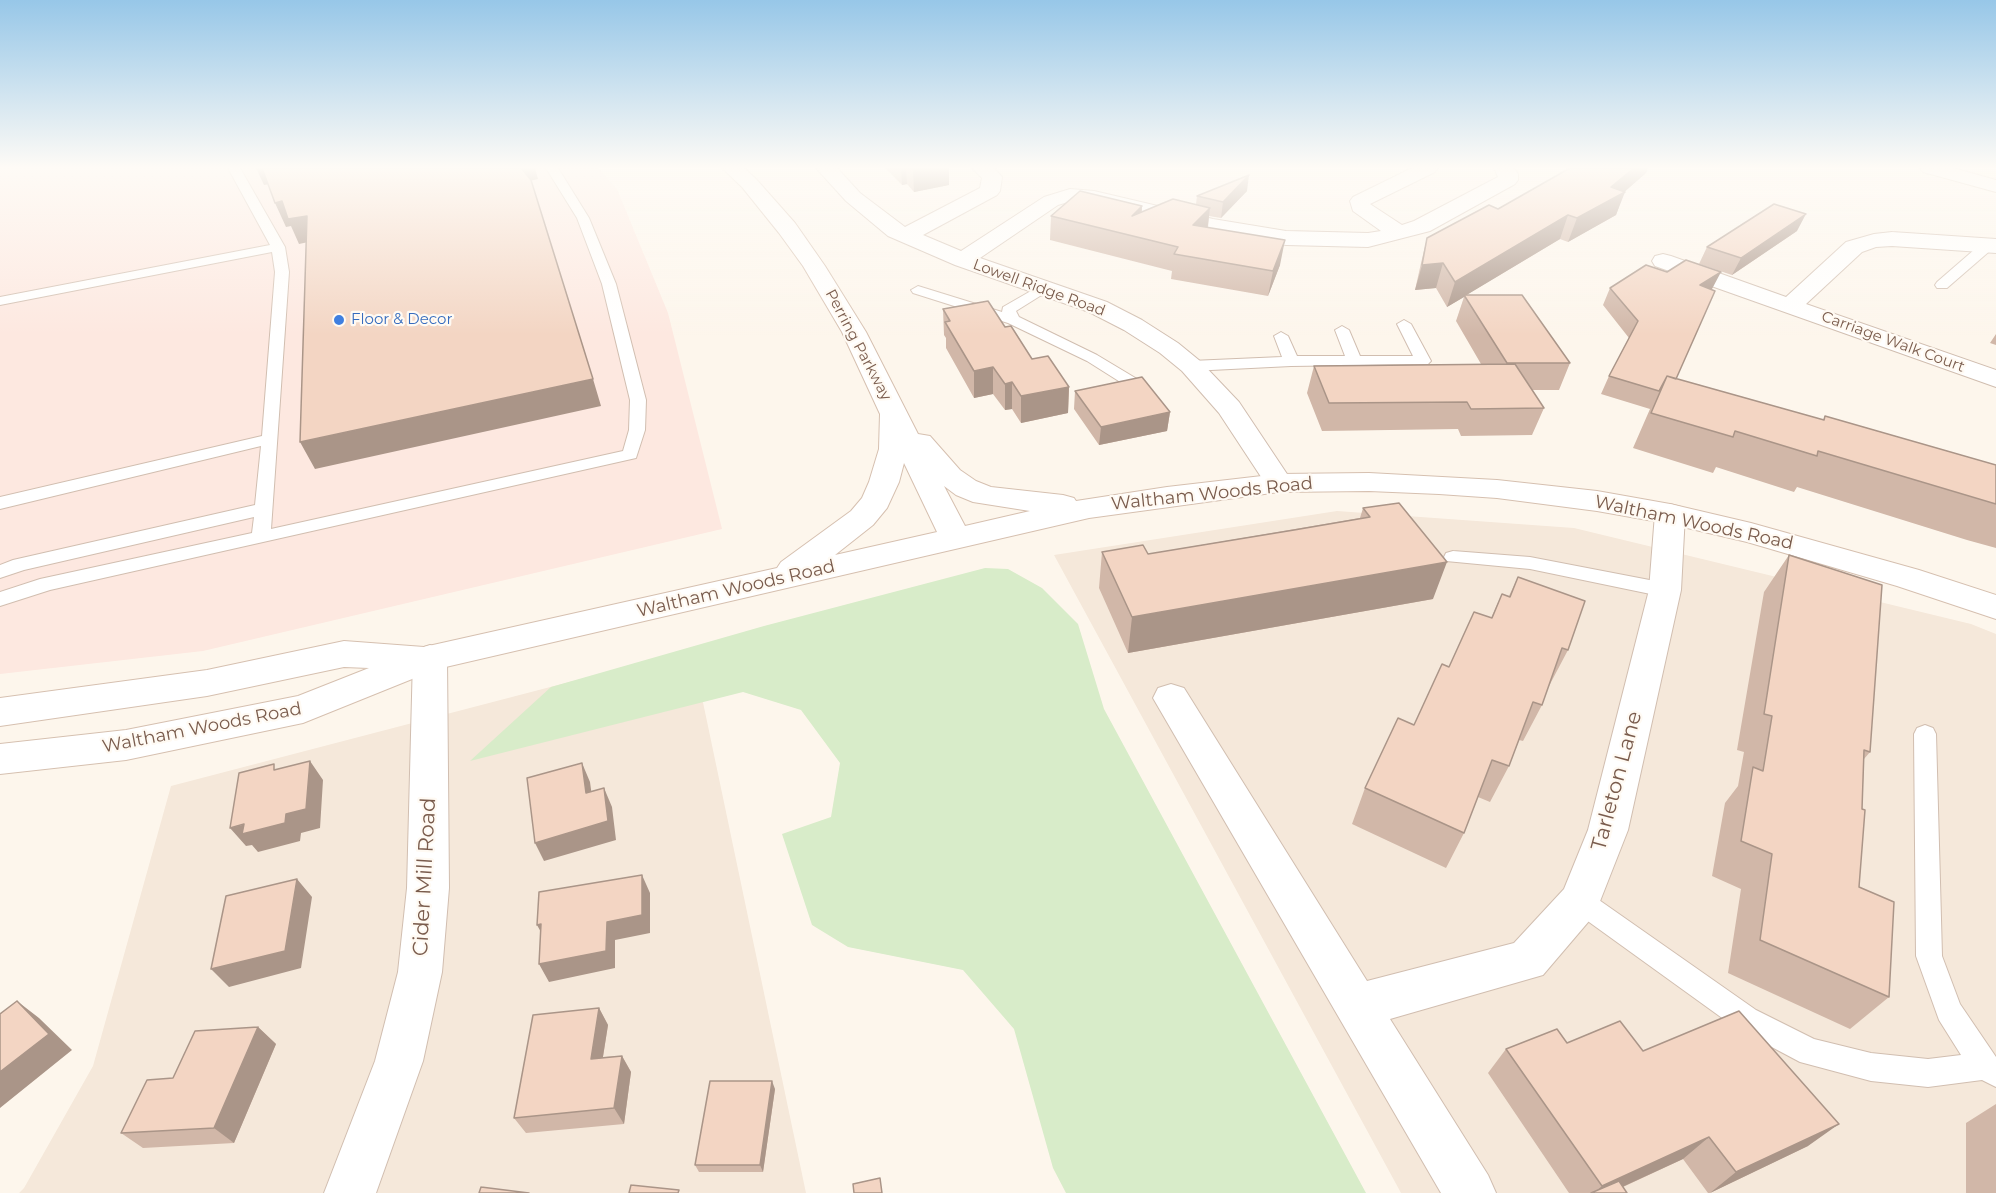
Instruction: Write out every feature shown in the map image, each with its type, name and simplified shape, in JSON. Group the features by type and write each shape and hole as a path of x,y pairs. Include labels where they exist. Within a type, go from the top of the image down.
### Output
{"street":[{"name":"Perring Parkway","path":"783,224 814,266 854,332 956,540"},
{"name":"Lowell Ridge Road","path":"886,224 906,235 963,260 1090,304 1133,325 1169,348 1191,366 1229,408 1279,483"},
{"path":"906,235 928,224"},
{"path":"963,260 1017,224"},
{"path":"1207,224 1286,238 1368,240 1400,233 1426,224"},
{"path":"1385,224 1400,233"},
{"name":"Carriage Walk Court","path":"1790,306 1854,247 1874,241 1892,238 1992,246"},
{"name":"Carriage Walk Court","path":"1663,261 1996,379"},
{"path":"894,411 950,476 966,488 984,495 1010,500 1089,508"},
{"path":"777,579 837,538 862,518 876,501 893,449 894,411"},
{"name":"Waltham Woods Road","path":"0,759 126,745 303,709 430,658 1089,508 1279,483 1369,482 1497,489 1597,501 1670,514 1828,554 1996,607"},
{"name":"Tarleton Lane","path":"1357,1006 1527,960 1580,901 1608,830 1665,590 1670,514"},
{"name":"Waltham Woods Road","path":"0,712 95,701 207,683 344,654 430,658"},
{"name":"Cider Mill Road","path":"350,1193 399,1061 420,972 428,888 430,658"},
{"path":"1171,699 1470,1193"}],"lane":[{"path":"261,537 282,272 278,247 265,224"},
{"path":"0,599 47,584 630,454 637,430 638,400 609,284 585,224"},
{"path":"1942,285 1992,246"},
{"path":"0,301 278,247"},
{"path":"1013,320 1008,310 1043,288"},
{"path":"918,290 1013,320 1092,358 1131,382"},
{"path":"1191,366 1291,361 1423,361 1404,324"},
{"path":"1342,330 1354,360"},
{"path":"1281,336 1291,361"},
{"path":"0,503 270,439"},
{"path":"0,572 20,565 264,509"},
{"path":"1454,556 1530,564 1665,590"},
{"path":"1925,734 1929,956 1949,1011 1990,1069"},
{"path":"1580,901 1746,1019 1810,1052 1871,1067 1928,1073 1990,1069"}],"shaded area":[{"path":"0,224 631,224 668,313 722,529 203,651 0,674"},
{"path":"1337,511 1574,528 1971,624 1996,634 1996,1193 1401,1193 1054,555"},
{"path":"692,650 806,1193 19,1193 24,1188 93,1066 171,786"}],"green space":[{"path":"985,568 1008,569 1042,588 1078,624 1104,709 1366,1193 1066,1193 1053,1168 1014,1029 963,970 848,947 812,925 782,834 831,817 840,763 801,710 743,692 470,761 551,687 764,626"}],"building":[{"path":"307,224 545,224 593,379 300,442"},
{"path":"1082,224 1194,224 1193,225 1285,240 1273,271 1174,254 1178,247"},
{"path":"1454,224 1553,224 1455,282 1443,263 1422,265 1427,238"},
{"path":"1743,224 1792,224 1741,258 1707,247"},
{"path":"1686,260 1721,272 1700,285 1715,291 1676,379 1667,376 1659,391 1609,376 1638,321 1610,288 1646,265 1667,272"},
{"path":"1464,295 1522,295 1570,363 1507,363"},
{"path":"988,301 1005,327 1011,326 1032,359 1048,356 1069,387 1021,396 1012,382 1005,384 993,367 974,371 945,322 950,321 943,309"},
{"path":"1515,364 1544,408 1471,409 1467,402 1329,403 1314,366"},
{"path":"1667,376 1824,420 1825,416 1996,465 1996,504 1818,451 1817,456 1735,431 1733,437 1651,413"},
{"path":"1142,377 1170,412 1101,427 1075,391"},
{"path":"1399,503 1447,562 1132,617 1102,552 1143,545 1148,554 1294,530 1370,517 1363,508"},
{"path":"1789,555 1882,585 1870,752 1864,750 1862,809 1865,810 1859,887 1894,902 1889,997 1760,940 1772,854 1741,841 1753,767 1763,771 1772,716 1764,714"},
{"path":"1518,577 1585,601 1568,650 1562,648 1542,705 1533,702 1509,766 1492,760 1464,833 1365,788 1398,718 1414,725 1442,664 1449,667 1474,612 1492,618 1502,594 1510,597"},
{"path":"310,761 306,809 286,814 285,823 242,834 244,824 230,828 239,773 274,764 274,770"},
{"path":"582,763 586,793 604,788 608,821 535,843 527,778"},
{"path":"642,875 642,915 607,922 606,951 539,964 541,924 537,925 539,892"},
{"path":"297,879 285,951 211,969 226,896"},
{"path":"17,1001 49,1034 0,1072 0,1014"},
{"path":"599,1008 591,1059 622,1056 614,1108 514,1118 533,1015"},
{"path":"1739,1011 1839,1124 1736,1172 1709,1137 1602,1186 1506,1049 1557,1029 1567,1043 1620,1021 1643,1051"},
{"path":"258,1027 214,1128 121,1133 147,1080 173,1078 195,1031"},
{"path":"710,1081 772,1081 760,1165 695,1165"},
{"path":"880,1178 882,1193 854,1193 853,1184"},
{"path":"1619,1181 1627,1193 1591,1193"},
{"path":"631,1185 679,1190 678,1193 629,1193"},
{"path":"481,1187 529,1193 479,1193"}],"place":[{"name":"Floor & Decor","path":"339,320"}]}
